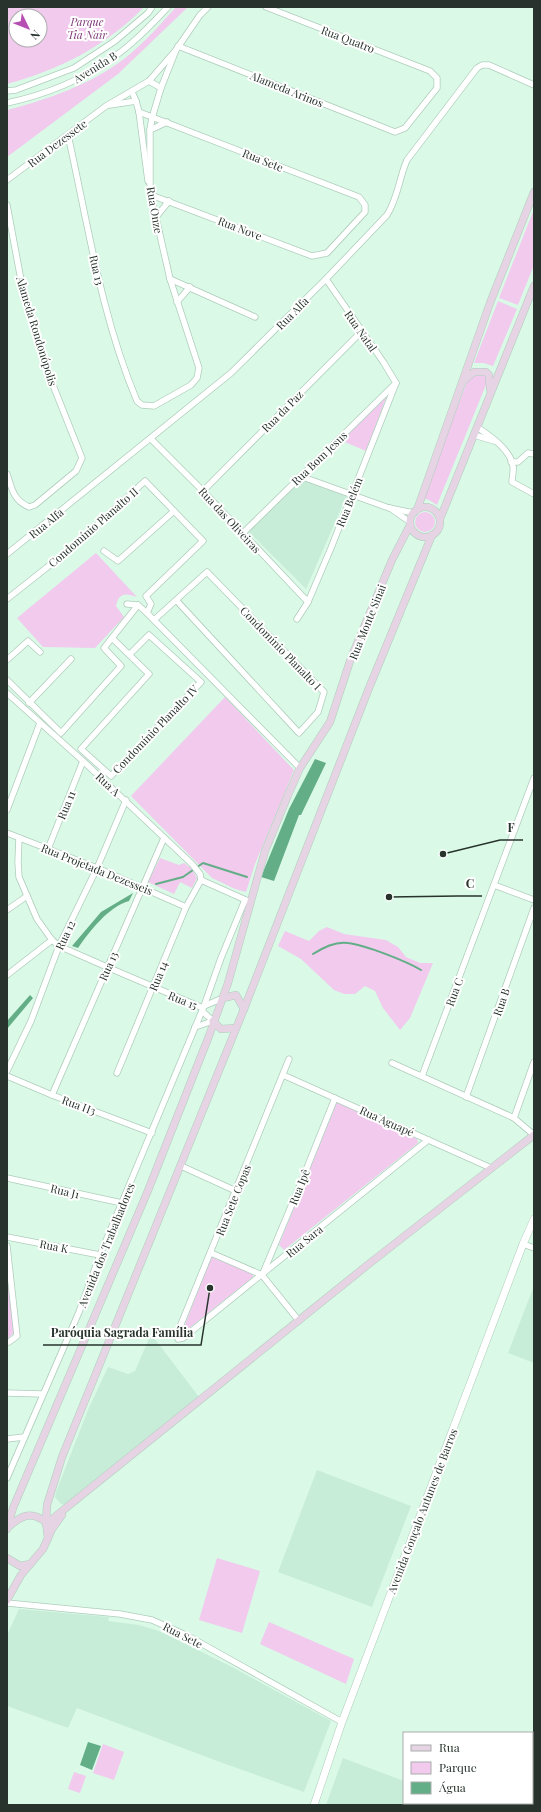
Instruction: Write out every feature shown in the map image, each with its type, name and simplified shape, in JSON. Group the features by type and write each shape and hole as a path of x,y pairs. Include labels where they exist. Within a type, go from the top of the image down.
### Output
{"main road":[{"path":"534,192 492,298 410,524 412,530 419,536 428,537 438,530 440,518 534,286"},
{"path":"462,382 474,372 486,372 490,379 490,395"},
{"path":"415,511 423,507 430,508 436,512 440,518"},
{"name":"Rua Monte Sinai","path":"223,998 248,901 265,851 300,768 330,722 351,658 392,560 410,524"},
{"path":"48,1538 46,1523 48,1505 62,1458 244,1009 369,688 432,535"},
{"path":"7,1528 13,1508 147,1194 223,998 236,995 244,1009"},
{"path":"213,1021 221,1029 236,1028"},
{"path":"46,1523 534,1135"},
{"path":"7,1602 21,1575 43,1549 55,1524 72,1502"},
{"path":"7,1528 28,1515 36,1516 46,1523"},
{"path":"7,1558 20,1566 30,1564"}],"street":[{"name":"Avenida B","path":"7,91 16,90 74,68 115,41 148,13 152,7"},
{"name":"Avenida B","path":"7,104 29,98 70,83 112,59 149,27 168,7"},
{"name":"Rua Dezessete","path":"7,180 106,106 150,82 177,48 200,15 208,7"},
{"name":"Rua Quatro","path":"266,7 430,71 437,78 436,88 404,128 395,132"},
{"name":"Rua Onze","path":"177,48 161,88 152,118 150,130 150,193 170,279 199,368"},
{"name":"Alameda Arinos","path":"177,48 395,132"},
{"name":"Rua Alfa","path":"7,554 231,373 326,279 387,215 392,206 401,172 407,160 477,68 482,65 489,65 534,85"},
{"path":"150,82 161,88"},
{"path":"132,92 139,112 145,170 150,193"},
{"name":"Rua Dezessete","path":"106,106 136,102"},
{"name":"Rua Sete","path":"139,112 152,118 168,122 359,198 365,205 365,212 327,253 312,256"},
{"path":"150,130 168,122"},
{"name":"Rua 13","path":"68,135 94,262 107,312 137,401 142,405 154,406 191,385 197,378 199,368"},
{"name":"Rua Nove","path":"150,193 312,256"},
{"path":"156,217 169,201"},
{"name":"Alameda Rondonópolis","path":"7,206 21,280 45,366 82,458 76,471 35,505 29,507 19,503 12,490 7,474"},
{"path":"170,279 255,317"},
{"name":"Rua Natal","path":"326,279 384,363 396,383"},
{"path":"177,302 190,287"},
{"name":"Rua da Paz","path":"203,491 362,331"},
{"name":"Rua Bom Jesus","path":"243,534 300,476 396,383"},
{"name":"Rua Belém","path":"297,619 308,602 396,383"},
{"path":"477,427 496,442 511,462 513,466 512,482 534,494"},
{"path":"474,435 496,442"},
{"name":"Rua das Oliveiras","path":"151,439 203,491 308,602"},
{"path":"511,462 518,462 528,453 534,454"},
{"path":"300,476 389,508 415,511"},
{"name":"Condomínio Planalto II","path":"7,599 74,546 145,481 202,541 146,596 150,604 147,612"},
{"path":"389,508 410,524"},
{"path":"104,551 118,561 174,512"},
{"name":"Condomínio Planalto I","path":"154,620 176,600 207,572 324,692 318,712 299,733 176,600"},
{"path":"127,604 138,605 147,612 300,768"},
{"path":"7,680 61,733 121,666 104,648 138,605"},
{"name":"Condomínio Planalto IV","path":"112,638 149,674 81,749 110,776 201,682 149,635 130,654"},
{"path":"7,660 28,641 40,652"},
{"path":"29,703 71,658"},
{"name":"Rua A","path":"7,693 126,800 192,864 200,874 201,880"},
{"path":"7,810 40,723"},
{"name":"Rua 11","path":"48,849 83,761"},
{"name":"Rua C","path":"422,1076 494,885 532,790 534,778"},
{"name":"Rua 12","path":"7,1071 31,1021 59,946 97,868 126,800"},
{"name":"Rua Projetada Dezesseis","path":"7,832 97,868 186,907"},
{"path":"19,838 19,877 38,919 52,940 59,946"},
{"name":"Rua 13","path":"52,1095 164,838"},
{"path":"201,880 248,901"},
{"name":"Rua 14","path":"117,1073 186,907 201,880"},
{"path":"494,885 534,900"},
{"path":"7,910 27,896"},
{"name":"Avenida dos Trabalhadores","path":"7,1478 42,1394 79,1312 100,1255 203,1008 221,958 248,901"},
{"name":"Rua B","path":"466,1097 534,908"},
{"path":"7,975 52,940"},
{"name":"Rua 15","path":"59,946 153,988 203,1008 213,1021"},
{"name":"Rua 15","path":"203,1008 223,998"},
{"path":"195,1027 213,1021"},
{"name":"Rua Sete Copas","path":"179,1339 177,1334 211,1254 289,1059"},
{"path":"514,1118 534,1062"},
{"path":"392,1063 514,1118 534,1135"},
{"name":"Rua Aguapé","path":"283,1075 491,1168"},
{"name":"Rua H3","path":"7,1076 52,1095 152,1133"},
{"name":"Rua Ipê","path":"262,1275 335,1098"},
{"name":"Rua Sara","path":"179,1339 183,1338 262,1275 428,1140"},
{"path":"181,1166 236,1190"},
{"name":"Rua J1","path":"7,1178 122,1203"},
{"name":"Avenida Gonçalo Antunes de Barros","path":"314,1805 342,1722 534,1218"},
{"name":"Rua K","path":"7,1237 100,1255"},
{"path":"523,1244 534,1248"},
{"path":"7,1246 8,1266 17,1336 10,1342 7,1342"},
{"path":"211,1254 262,1275 299,1321"},
{"path":"7,1393 42,1394"},
{"path":"7,1439 24,1437"},
{"name":"Rua Sete","path":"7,1602 120,1614 152,1620 188,1636 342,1722"}],"shaded area":[{"path":"300,478 347,495 306,589 248,531"},
{"path":"534,1286 534,1363 508,1353"},
{"path":"151,1334 199,1397 65,1505 61,1504 55,1497 56,1492 88,1410 108,1367 128,1374 135,1371"},
{"path":"317,1470 411,1506 372,1607 278,1572"},
{"path":"19,1609 109,1617 108,1621 139,1625 159,1631 232,1667 331,1721 304,1792 77,1708 68,1728 7,1706 7,1635"},
{"path":"343,1758 403,1781 403,1804 469,1805 326,1805"}],"green space":[{"name":"Parque Tia Nair","path":"7,7 144,7 114,34 98,45 63,64 7,84"},
{"path":"176,7 188,7 118,74 7,157 7,110 53,96 83,84 111,68 138,47"},
{"path":"534,209 534,265 518,305 499,298"},
{"path":"498,301 517,309 493,366 484,363 474,363"},
{"path":"474,375 484,375 488,380 437,505 423,498 468,379"},
{"path":"388,393 366,451 340,440"},
{"path":"421,512 429,512 435,518 435,526 429,532 421,532 415,526 415,518"},
{"path":"96,553 137,597 126,594 119,598 116,606 124,617 95,648 43,647 17,618"},
{"path":"225,697 294,770 255,864 246,892 235,889 212,878 131,796"},
{"path":"160,858 179,865 184,863 191,868 197,878 192,888 180,882 174,894 148,882"},
{"path":"327,927 344,934 386,940 398,947 406,957 420,963 433,963 410,1018 400,1030 383,1008 375,991 365,986 355,994 344,994 334,990 301,959 278,946 285,931 309,941 319,931"},
{"path":"337,1102 417,1139 418,1143 284,1250 279,1245"},
{"path":"211,1257 248,1271 253,1275 253,1277 185,1330 184,1327"},
{"path":"7,1270 15,1332 7,1339"},
{"path":"217,1558 260,1571 242,1633 199,1620"},
{"path":"269,1622 354,1659 346,1684 260,1644"},
{"path":"103,1744 124,1752 114,1780 93,1773"},
{"path":"74,1772 86,1776 80,1793 68,1789"}],"water":[{"path":"315,759 326,763 301,815 299,815 274,881 261,877 289,809"},
{"path":"133,893 129,901 114,908 100,920 78,948 72,946 101,912"},
{"path":"30,995 33,998 7,1029 7,1021"},
{"path":"88,1742 101,1746 92,1770 80,1765"}],"waterway":[{"path":"156,884 183,877 203,863 247,877"},
{"path":"313,954 325,947 338,943 355,944 406,962 421,970"}],"place":[{"name":"F","path":"443,854"},
{"name":"C","path":"389,897"},
{"name":"Paróquia Sagrada Família","path":"210,1288"}]}
